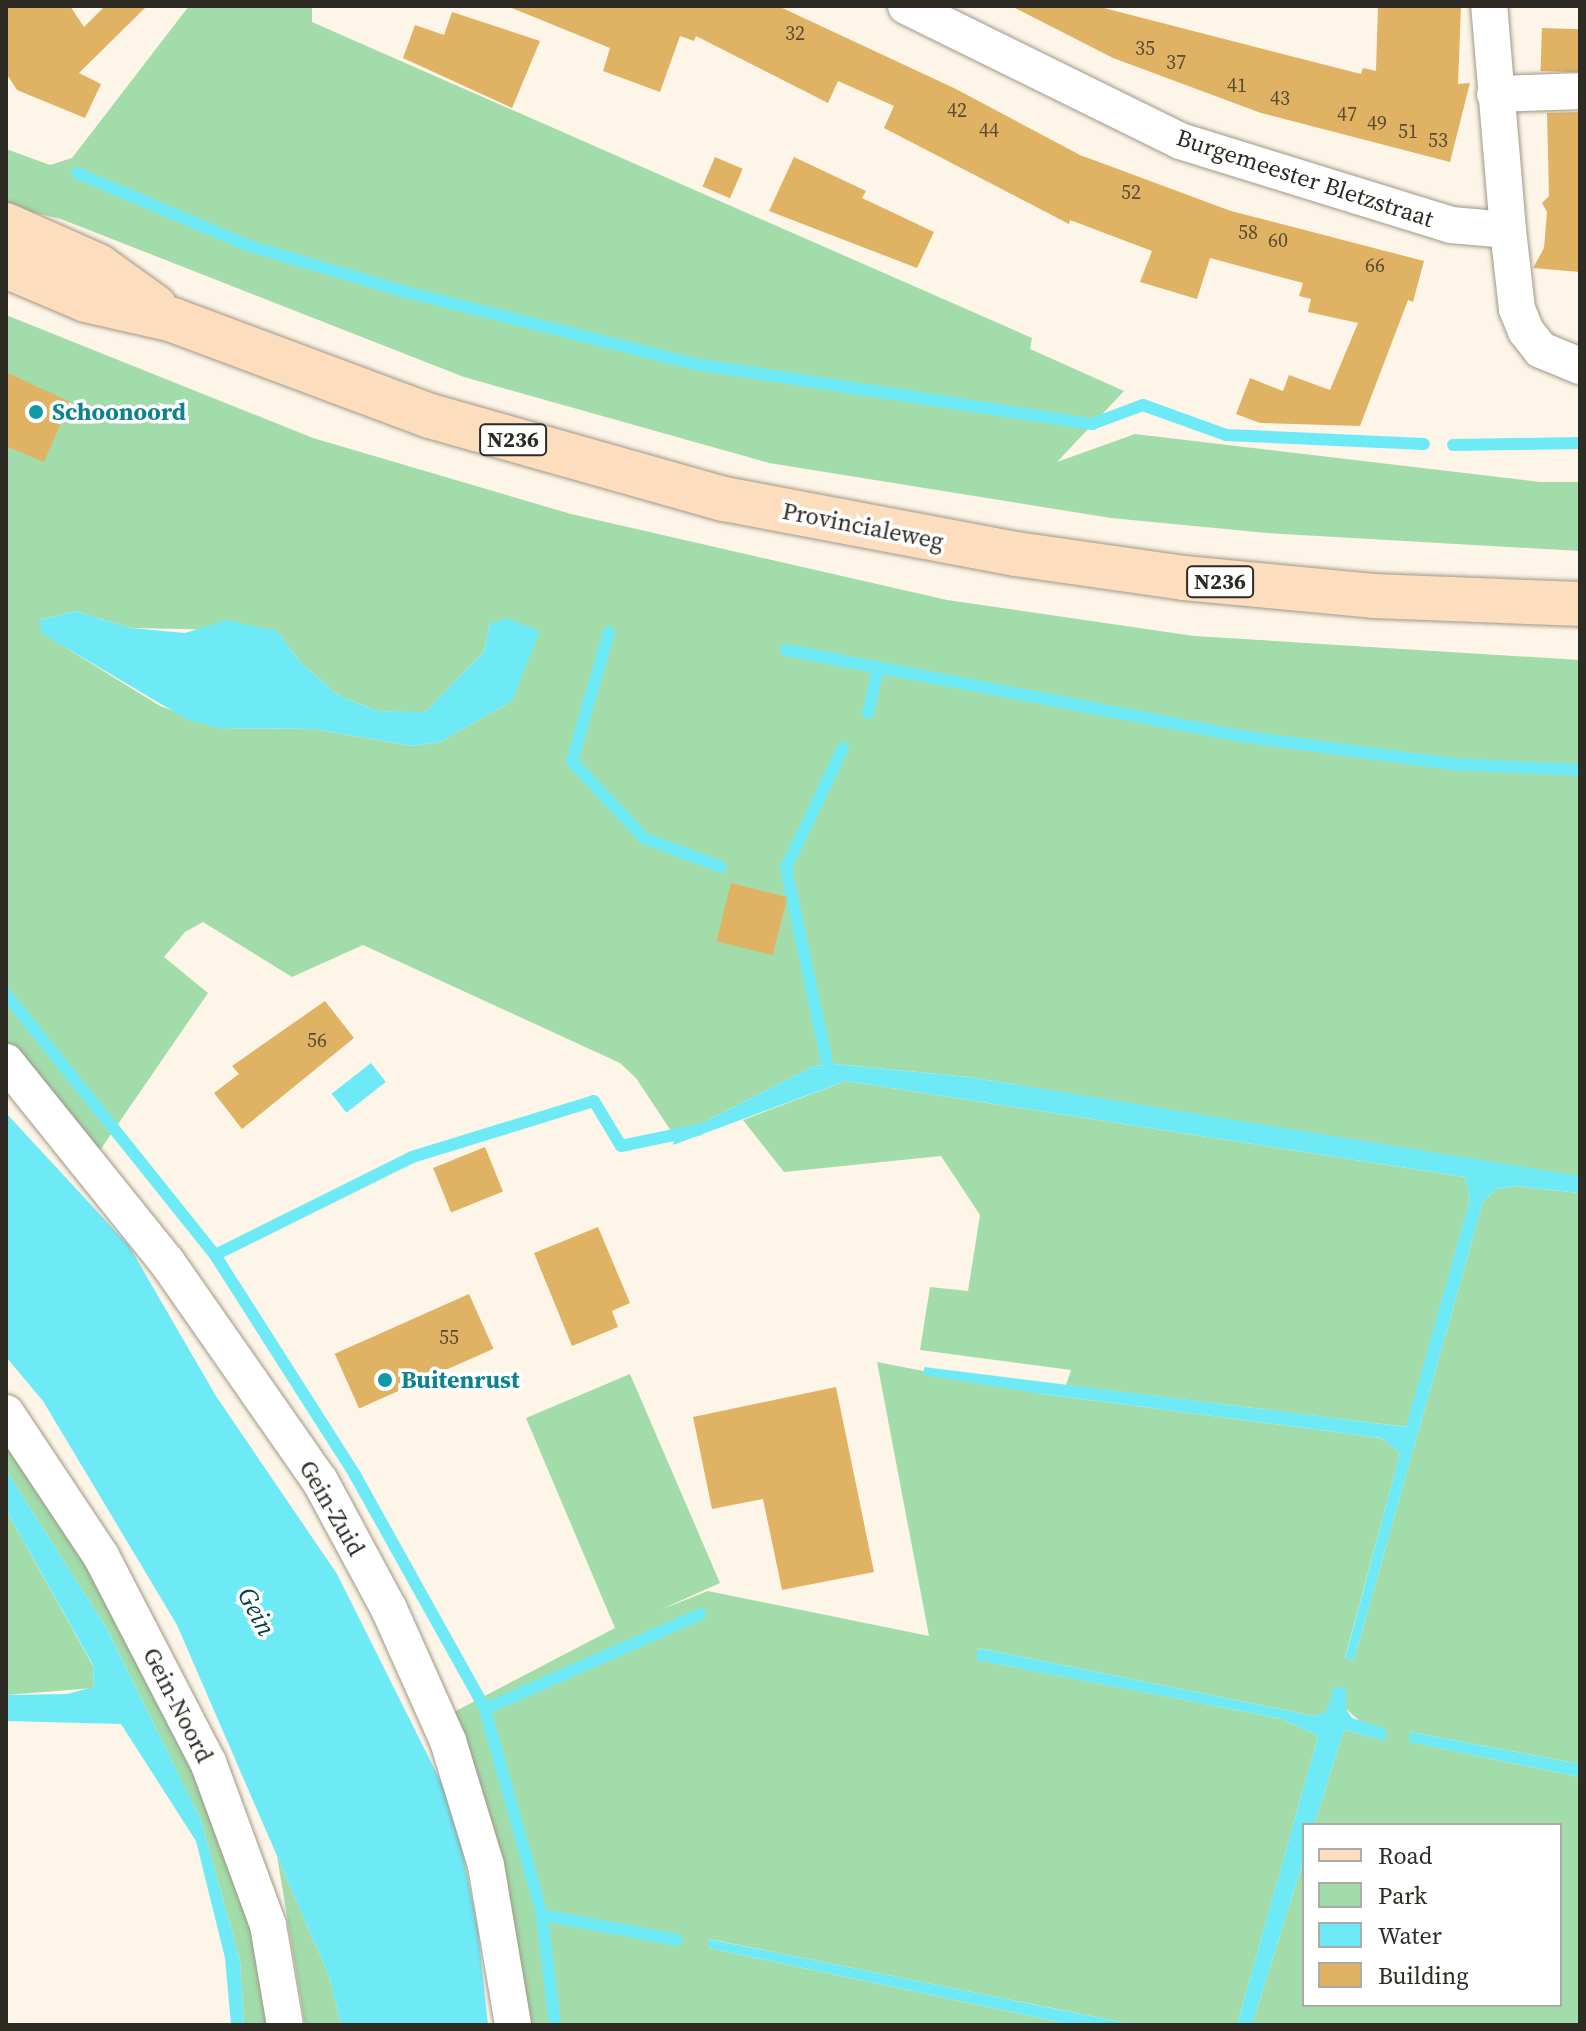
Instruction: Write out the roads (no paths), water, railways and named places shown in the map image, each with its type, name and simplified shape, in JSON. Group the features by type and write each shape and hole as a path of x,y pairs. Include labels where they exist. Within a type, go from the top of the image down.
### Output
{"main road":[{"name":"Provincialeweg","path":"6,225 98,266 173,320"},
{"name":"Provincialeweg","path":"6,266 86,300 173,320 430,416 724,499 1000,552 1184,578 1373,596 1580,604"}],"street":[{"name":"Burgemeester Bletzstraat","path":"906,6 1180,141 1451,225 1508,230"},
{"path":"1489,6 1517,309 1526,331 1541,350 1580,366"},
{"path":"1495,94 1580,91"},
{"name":"Gein-Zuid","path":"6,1062 176,1275 320,1481 389,1609 448,1741 486,1865 513,2025"},
{"name":"Gein-Noord","path":"6,1413 101,1556 208,1762 268,1925 285,2025"}],"water":[{"path":"75,611 131,628 185,633 227,620 277,631 301,663 338,695 377,711 425,712 484,652 490,624 507,618 540,631 512,701 440,742 412,746 314,729 220,728 188,720 41,633 40,620"},
{"path":"371,1063 386,1082 346,1113 332,1094"},
{"path":"835,1064 969,1077 1580,1176 1580,1193 1516,1186 1496,1189 1483,1202 1354,1660 1345,1659 1400,1453 1381,1438 1043,1394 924,1375 924,1367 1406,1427 1470,1199 1465,1177 846,1081 673,1145 675,1137 814,1066"},
{"name":"Gein","path":"6,1113 129,1246 216,1396 337,1574 454,1808 478,1930 488,2025 341,2025 329,1976 177,1625 43,1401 6,1357"},
{"path":"6,1470 106,1627 201,1820 240,1961 244,2025 231,2025 225,1958 196,1841 121,1724 6,1721 6,1695 67,1694 94,1687 93,1665 6,1510"},
{"path":"979,1648 1314,1716 1326,1712 1334,1687 1346,1688 1346,1709 1352,1718 1386,1729 1385,1741 1344,1730 1315,1823 1302,1823 1302,1864 1252,2025 1237,2025 1318,1736 1282,1719 976,1660"},
{"path":"1410,1732 1580,1764 1580,1777 1409,1742"},
{"path":"708,1939 1136,2025 1073,2025 709,1948"}],"waterway":[{"path":"77,173 250,246 410,293 695,364 1092,424 1143,405 1226,435 1424,444"},
{"path":"1453,445 1580,443"},
{"path":"609,632 572,761 644,838 721,867"},
{"path":"786,650 1240,736 1452,764 1580,770"},
{"path":"868,713 878,669"},
{"path":"830,1077 786,868 843,748"},
{"path":"6,994 215,1255 355,1475 485,1709 542,1915 677,1940"},
{"path":"215,1255 412,1157 594,1101 621,1146 698,1130"},
{"path":"485,1709 700,1614"},
{"path":"542,1915 555,2025"}],"place":[{"name":"Schoonoord","path":"36,412"},
{"name":"Buitenrust","path":"385,1380"}]}
